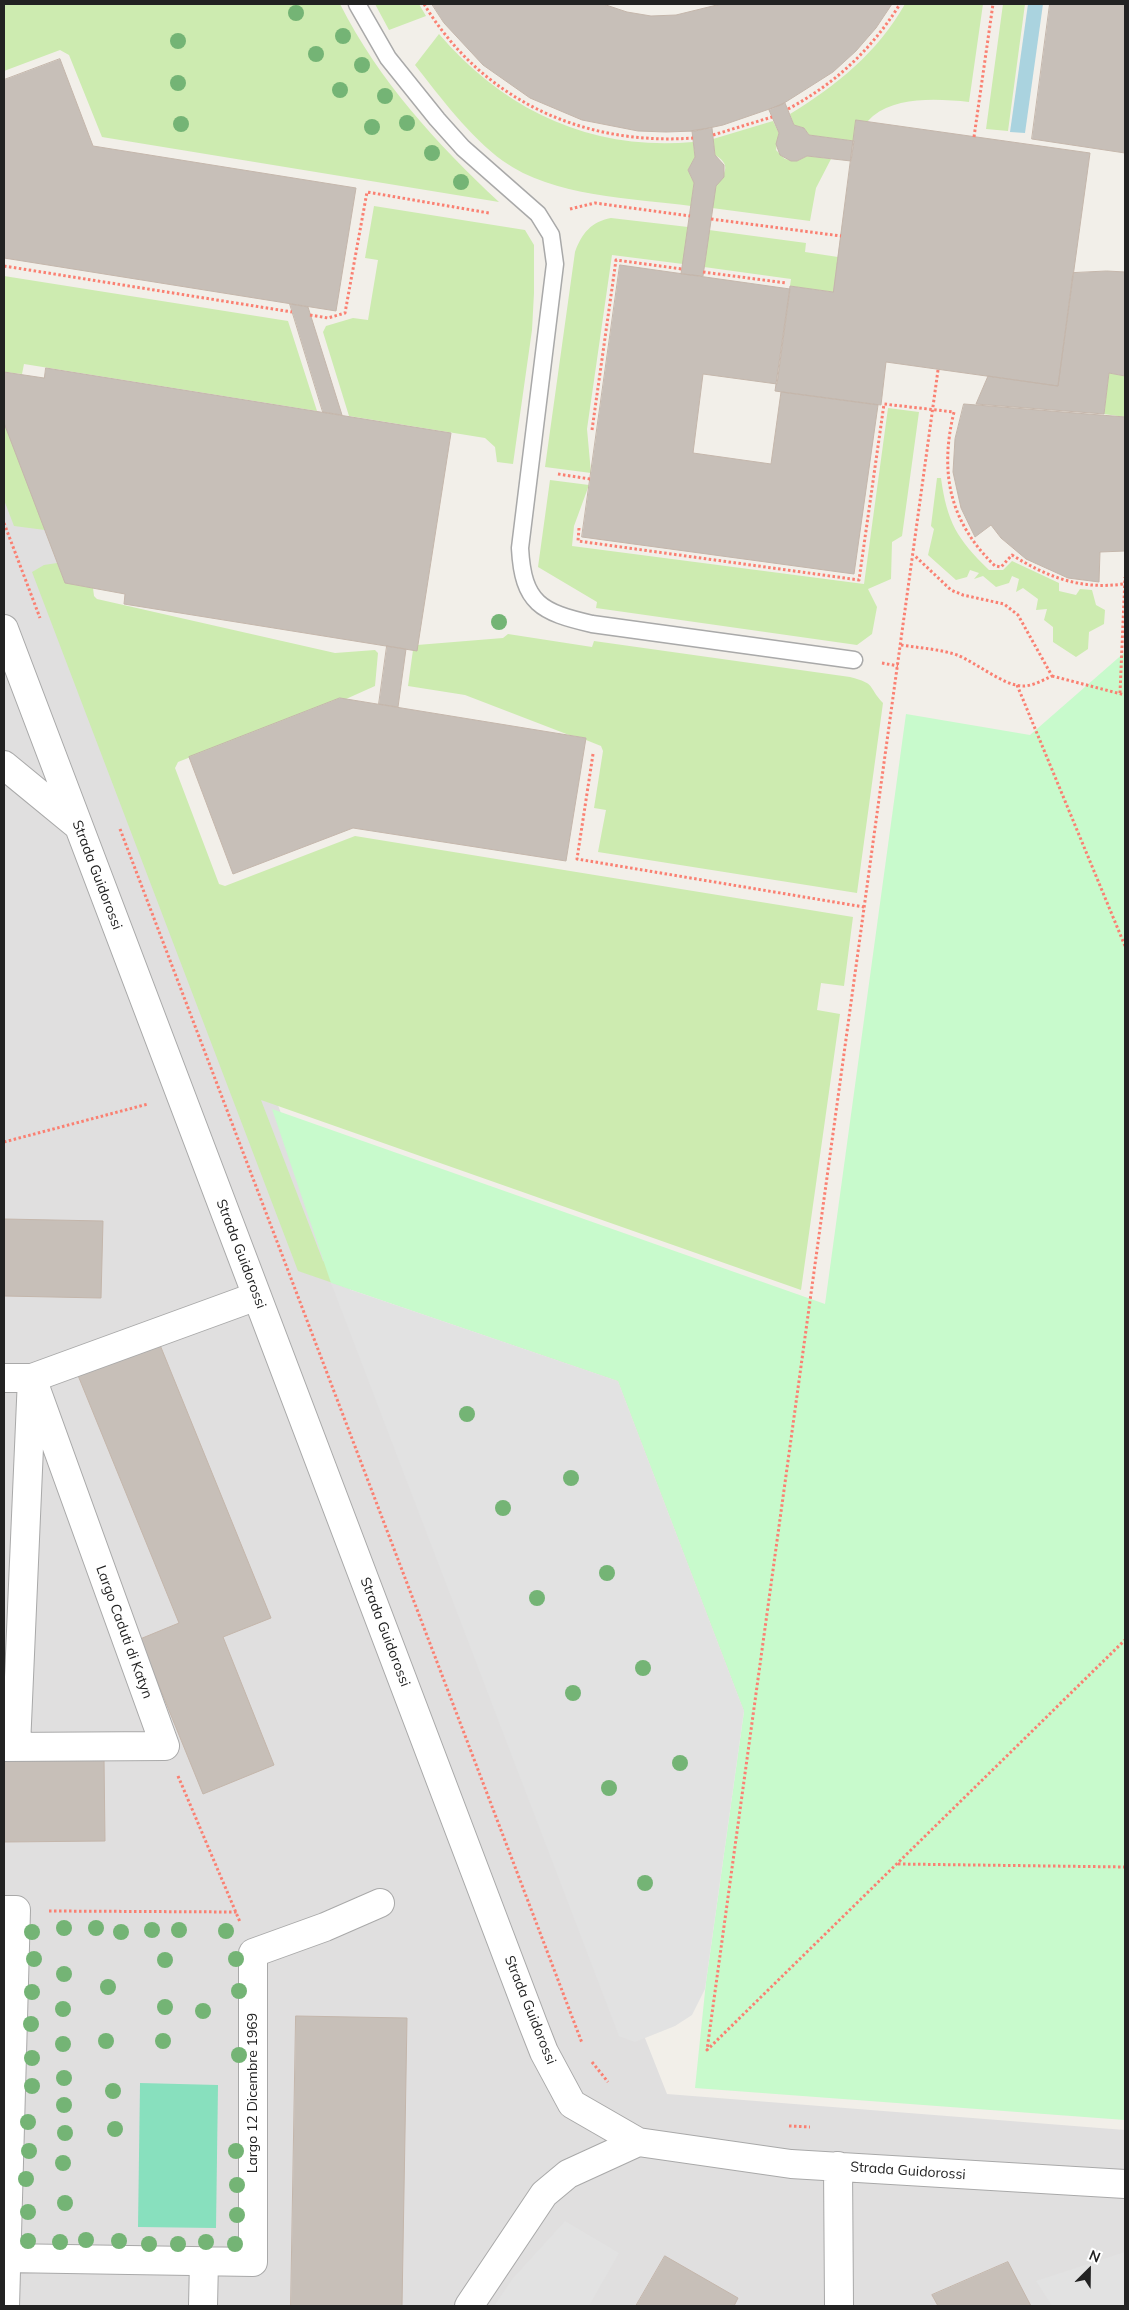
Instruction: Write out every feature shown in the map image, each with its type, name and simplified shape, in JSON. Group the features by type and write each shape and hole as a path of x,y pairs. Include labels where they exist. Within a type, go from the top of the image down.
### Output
{"street":[{"name":"Strada Guidorossi","path":"4,629 544,2052 572,2104 638,2142 791,2164 1125,2184"},
{"path":"4,765 78,826"},
{"path":"4,1378 32,1378 257,1296"},
{"path":"32,1378 10,1746 165,1746"},
{"name":"Largo Caduti di Katyn","path":"32,1378 165,1746"},
{"path":"253,1953 325,1927 380,1903"},
{"path":"5,2306 10,1910"},
{"name":"Largo 12 Dicembre 1969","path":"5,2258 204,2268 253,2262 253,1953"},
{"path":"469,2306 544,2194 568,2174 638,2142"},
{"path":"838,2166 839,2306"},
{"path":"184,2306 204,2268"},
{"path":"203,2306 204,2268"}],"lane":[{"path":"357,4 388,58 437,119 463,148 532,207 544,222 551,235 555,264 520,548 522,573 530,594 556,614 592,624 854,660"}],"path":[{"path":"424,4 449,40 468,60 488,78 534,108 558,119 610,135 665,140 693,138"},
{"path":"788,109 823,88 846,70 866,50 900,4"},
{"path":"974,137 993,4"},
{"path":"713,135 772,117"},
{"path":"310,315 328,318 345,313 366,192 544,222 566,210 595,204 690,216"},
{"path":"711,219 841,236"},
{"path":"592,430 616,260 682,270"},
{"path":"4,266 292,312"},
{"path":"704,272 786,283"},
{"path":"938,370 707,2050 1125,1640"},
{"path":"579,528 578,541 859,580 884,404 954,412 946,456 952,500 968,536 995,566 1001,567 1012,555 1040,572 1066,582 1091,586 1123,584"},
{"path":"4,523 42,624"},
{"path":"913,555 956,593 1004,604 1018,615 1052,676"},
{"path":"1120,693 1123,584 1125,577"},
{"path":"900,645 954,654 1017,685 1030,685 1052,676 1125,695"},
{"path":"1017,685 1125,946"},
{"path":"593,754 577,859 864,907"},
{"path":"120,828 585,2052"},
{"path":"4,1142 150,1104 216,1080"},
{"path":"165,1746 253,1953"},
{"path":"897,1864 1125,1867"},
{"path":"10,1910 236,1912"},
{"path":"591,2060 602,2076 614,2088"},
{"path":"783,2125 813,2128"}],"shaded area":[{"path":"4,409 667,2094 1125,2130 1125,2306 4,2306"},
{"path":"331,1283 618,1381 744,1711 705,1989 692,2015 675,2026 635,2042 619,2036"},
{"path":"565,2221 619,2253 589,2306 494,2306 513,2278"},
{"path":"1125,2252 1125,2306 1052,2306 1036,2281"}],"green space":[{"path":"4,4 340,4 372,59 410,110 453,157 499,202 102,137 69,55 60,50 4,71"},
{"path":"375,4 419,4 426,16 389,30"},
{"path":"905,4 983,4 969,102 919,100 894,105 873,116 854,141 809,135 804,128 794,125 790,114 824,92 869,53 882,38"},
{"path":"1003,4 1025,4 1008,131 986,129"},
{"path":"439,34 492,85 521,104 553,120 585,132 620,140 656,143 693,142 695,157 688,170 694,183 691,206 619,198 569,189 523,173 503,161 467,128 415,65"},
{"path":"773,121 779,133 776,150 785,159 797,161 807,156 831,159 816,188 810,221 712,208 715,188 725,168 721,159 715,155 713,139"},
{"path":"374,206 525,230 534,245 532,330 513,464 497,462 495,447 485,438 349,416 323,332 326,326 353,318 368,320 378,260 365,258"},
{"path":"611,218 688,227 683,264 612,255 587,429 591,473 545,467 575,252 588,229 598,222"},
{"path":"709,230 806,243 805,252 838,257 833,292 790,286 791,279 704,267"},
{"path":"4,276 288,321 317,411 24,364 22,374 4,372"},
{"path":"1109,373 1125,376 1125,417 1104,414"},
{"path":"888,408 919,412 902,536 892,542 891,579 868,589 877,607 872,634 857,645 596,608 597,602 538,567 550,480 589,485 574,526 572,546 864,584"},
{"path":"4,423 45,530 14,526 4,500"},
{"path":"937,478 941,478 943,493 955,529 969,549 989,570 1003,570 1012,561 1059,583 1059,591 1076,595 1080,589 1092,590 1096,605 1105,610 1104,624 1089,632 1088,649 1076,657 1053,642 1053,627 1044,620 1047,609 1036,610 1038,599 1023,588 1016,592 1019,579 1012,576 1009,583 996,587 983,576 974,579 979,573 970,570 967,577 956,580 928,555 934,529 931,526"},
{"path":"57,563 65,583 93,588 94,596 97,599 335,653 375,650 378,653 375,686 346,699 340,698 178,762 175,768 219,884 225,886 355,836 853,917 844,986 821,983 817,1010 840,1014 801,1290 261,1100 323,1261 784,1425 744,1711 618,1381 298,1271 32,572 44,565"},
{"path":"508,634 592,647 594,641 850,677 859,679 871,686 883,703 857,893 598,852 606,810 594,808 603,751 601,746 586,740 586,738 569,735 465,695 408,686 413,650 417,645 503,638"},
{"path":"1125,652 1125,2120 695,2088 706,1982 744,1711 618,1381 331,1283 272,1109 825,1304 906,714 1030,735"},
{"path":"140,2083 218,2085 216,2228 138,2227"}],"water":[{"path":"1028,4 1043,4 1025,133 1010,132"}],"building":[{"path":"432,4 603,4 627,12 651,16 676,15 721,4 892,4 876,28 856,51 833,72 781,105 723,125 695,131 666,132 638,131 582,120 530,98 483,65 444,23"},
{"path":"1050,4 1125,4 1125,153 1032,139"},
{"path":"60,59 93,146 356,188 336,311 4,258 4,80"},
{"path":"785,103 794,125 804,128 809,135 854,141 851,161 807,156 797,161 791,161 780,155 776,144 779,133 769,110"},
{"path":"856,120 1090,153 1058,386 886,362 881,405 775,391 790,286 833,292"},
{"path":"712,128 715,155 724,165 724,177 716,186 703,276 681,274 694,183 688,170 695,157 692,131"},
{"path":"620,265 790,289 777,384 703,374 693,453 771,464 781,392 878,405 854,574 582,537"},
{"path":"1125,272 1125,376 1109,373 1104,414 976,404 988,376 1058,386 1073,273"},
{"path":"290,304 308,307 342,415 323,412"},
{"path":"46,368 451,433 417,651 124,604 125,594 65,583 4,423 4,372 44,378"},
{"path":"964,404 1125,417 1125,551 1100,552 1099,582 1068,578 1026,559 1001,538 991,525 975,537 961,508 953,472 955,439"},
{"path":"387,646 406,649 398,707 379,704"},
{"path":"340,698 586,738 566,861 353,828 233,874 189,757"},
{"path":"4,1219 103,1221 101,1298 4,1296"},
{"path":"158,1340 271,1618 223,1637 274,1765 203,1794 140,1639 179,1623 77,1373"},
{"path":"4,1758 104,1758 105,1841 4,1842"},
{"path":"296,2016 407,2018 402,2306 291,2306"},
{"path":"665,2256 738,2298 734,2306 636,2306"},
{"path":"1008,2262 1031,2306 938,2306 932,2295"}]}
